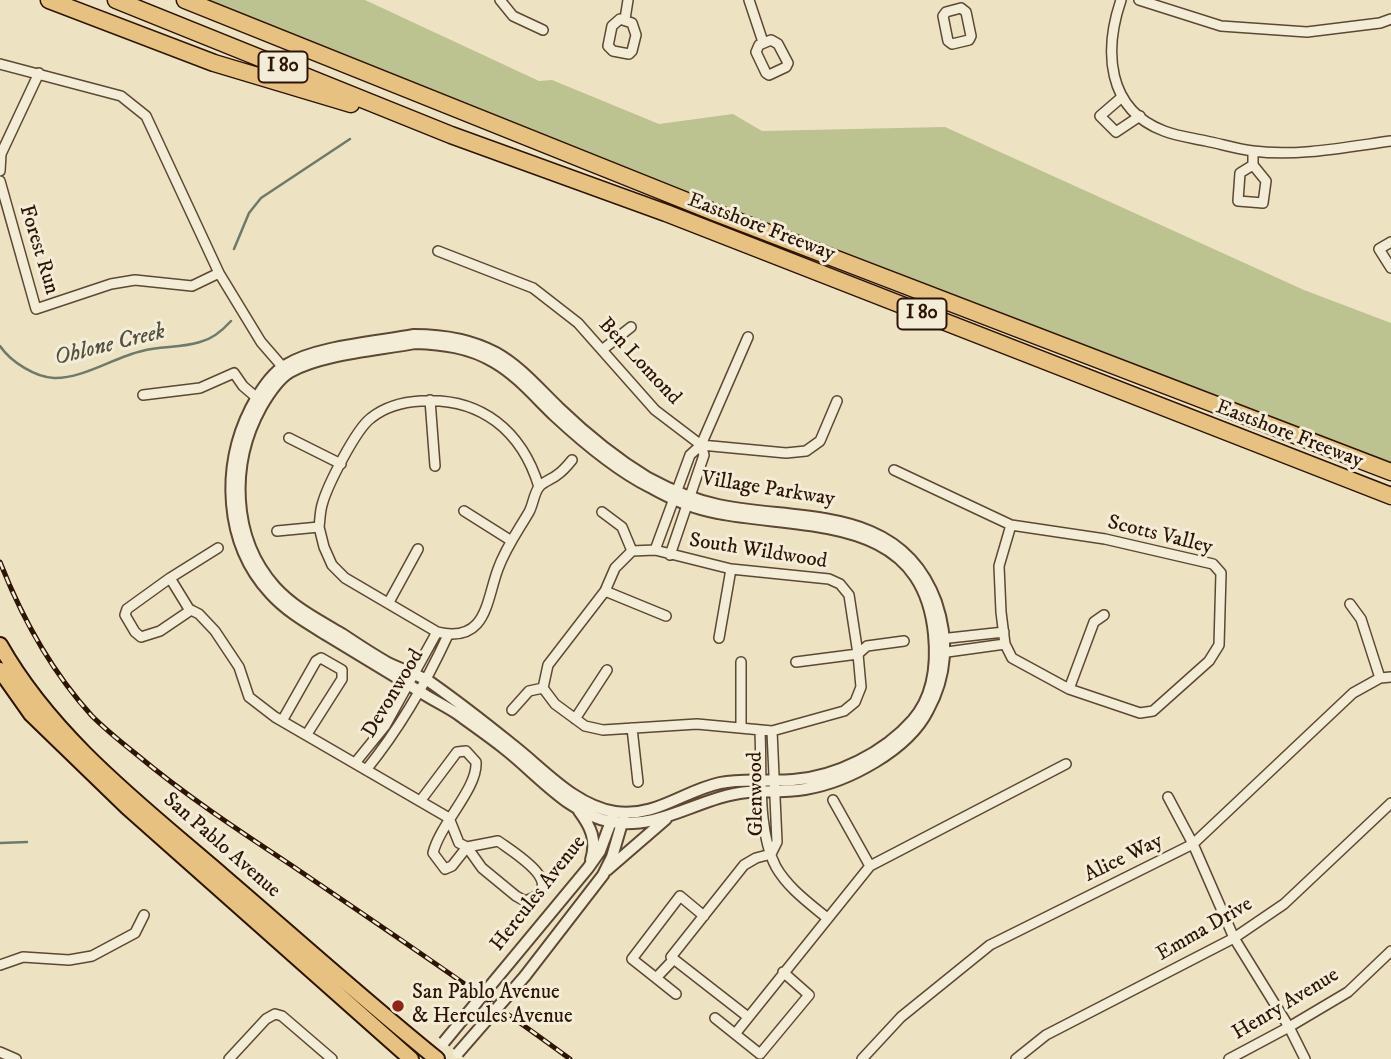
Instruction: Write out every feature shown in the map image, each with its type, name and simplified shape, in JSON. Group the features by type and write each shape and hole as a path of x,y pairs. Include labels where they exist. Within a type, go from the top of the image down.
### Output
{"highway":[{"path":"49,0 214,63 451,135"},
{"name":"Eastshore Freeway","path":"116,0 451,135 666,213 1391,496"},
{"name":"Eastshore Freeway","path":"185,0 714,212 1391,472"}],"main road":[{"name":"San Pablo Avenue","path":"0,645 25,686 57,726 140,804 434,1058"},
{"name":"San Pablo Avenue","path":"0,670 31,714 117,798 411,1059"}],"street":[{"path":"500,0 513,16 543,30"},
{"path":"625,19 628,0"},
{"path":"749,0 763,42"},
{"path":"950,0 952,10"},
{"path":"1121,0 1110,43 1112,70 1122,97 1140,116 1163,131 1253,151 1298,151 1391,141"},
{"path":"1139,0 1221,26 1307,32 1380,23 1391,19"},
{"path":"0,64 121,96 146,116 219,273 261,342 286,369"},
{"path":"0,171 1,154 39,73"},
{"path":"1122,97 1100,116 1116,132 1140,116"},
{"path":"1253,151 1253,165 1266,180 1263,203 1238,201 1240,173 1253,165"},
{"name":"Forest Run","path":"0,181 36,309 111,284 135,280 192,286 219,273"},
{"path":"1391,242 1379,249 1391,268"},
{"name":"Ben Lomond","path":"438,251 533,288 579,323 655,410 701,445"},
{"path":"601,350 631,327"},
{"name":"Village Parkway","path":"414,335 442,335 469,342 497,354 523,372 588,434 674,495 687,501 835,519 864,527 892,544 914,563 931,589 940,614 939,690 922,723 891,753 846,776 809,788 725,782 698,790 661,807 618,817 581,802 509,741 427,680 411,679 293,615 268,592 248,563 236,531 231,499 232,470 244,422 257,398 286,369 310,355 414,335"},
{"path":"655,550 690,455 701,445 748,337"},
{"name":"Village Parkway","path":"286,369 252,425 240,471 239,499 244,529 256,559 274,586 298,608 411,679 419,692 453,711 504,748 577,809 647,822 763,786"},
{"path":"143,395 201,388 234,373 243,386 257,398"},
{"path":"430,400 435,466"},
{"path":"430,400 449,400 468,405 497,421 517,441 532,464 539,487 531,510 510,540 497,571 484,617 474,627 448,635 437,632 345,578 332,565 319,527 322,505 341,464 355,436 370,418 390,406 430,400"},
{"path":"701,445 786,453 806,451 820,441 837,401"},
{"path":"289,438 341,464"},
{"path":"670,555 704,455 701,445"},
{"path":"539,487 572,460"},
{"name":"Scotts Valley","path":"894,470 1011,525 1105,539 1213,564 1221,573 1219,645 1209,661 1153,711 1140,713 1069,689 1013,658 1004,644"},
{"path":"464,512 510,540"},
{"path":"512,709 528,691 543,688 548,665 605,591 615,568 632,551 622,527 602,512"},
{"path":"941,652 1004,644 999,566 1011,525"},
{"path":"277,531 319,527"},
{"path":"191,610 160,631 141,637 125,615 127,609 170,578 218,548"},
{"path":"389,602 418,549"},
{"name":"South Wildwood","path":"543,688 555,704 585,726 603,730 697,724 741,727 760,732 772,731 844,710 855,702 861,687 858,654 849,595 840,584 829,579 731,569 655,550 632,551"},
{"path":"719,638 731,569"},
{"name":"Devonwood","path":"170,578 191,610 199,614 215,631 239,667 249,697 282,721 449,818 459,843 467,847 482,868 516,897 525,901 535,898 543,890 544,884 539,874 498,841 467,847"},
{"path":"605,591 666,616"},
{"path":"1350,604 1361,619 1380,678"},
{"path":"1069,689 1094,622 1104,615"},
{"name":"Devonwood","path":"355,763 385,726 437,632"},
{"path":"939,639 1004,632"},
{"name":"Devonwood","path":"366,770 394,734 427,680 448,635"},
{"path":"796,662 858,654 866,646 904,640"},
{"path":"282,721 316,661 321,658 342,670 342,679 307,734"},
{"path":"741,662 741,727"},
{"path":"575,719 607,670"},
{"name":"Alice Way","path":"862,1059 901,1017 990,944 1193,844 1353,693 1380,678 1391,677"},
{"path":"632,728 638,782"},
{"name":"Glenwood","path":"771,854 777,842 772,731"},
{"name":"Glenwood","path":"760,732 766,843 777,868 795,891 827,918"},
{"path":"421,800 457,752 466,751 477,762 477,772 436,841 433,853 444,869 452,866 467,847"},
{"path":"735,1034 870,866 1066,764"},
{"path":"1168,797 1193,844 1234,938 1289,1027 1305,1059"},
{"path":"833,800 870,866"},
{"name":"Emma Drive","path":"1016,1059 1046,1035 1234,938 1284,904 1391,803"},
{"path":"577,809 590,824 594,840 588,868"},
{"name":"Hercules Avenue","path":"434,1058 444,1042 588,868 618,817"},
{"name":"Hercules Avenue","path":"456,1056 526,976 605,871 612,857 618,817"},
{"path":"605,871 668,817"},
{"path":"748,1017 671,957 744,865 771,854"},
{"path":"676,994 632,960 680,896 704,916"},
{"path":"0,965 23,957 69,960 92,956 135,933 145,915"},
{"name":"Henry Avenue","path":"1229,1059 1348,992 1391,951"},
{"path":"656,978 674,960"},
{"path":"715,1018 760,1054 809,995 783,972"},
{"path":"229,1059 265,1019 275,1014 282,1016 332,1059"},
{"path":"0,1052 16,1059"}],"green space":[{"path":"185,0 365,0 539,81 552,80 659,124 733,114 762,131 945,127 1304,290 1391,323 1391,472"}],"waterway":[{"name":"Ohlone Creek","path":"234,249 249,213 261,198 350,139"},
{"name":"Ohlone Creek","path":"0,346 10,358 31,372 47,377 65,377 142,351 205,341 231,321"},
{"path":"0,843 27,842"}],"railway":[{"path":"0,562 28,623 63,681 108,731 212,812 432,961 570,1059"}],"place":[{"name":"San Pablo Avenue & Hercules Avenue","path":"398,1006"}]}
